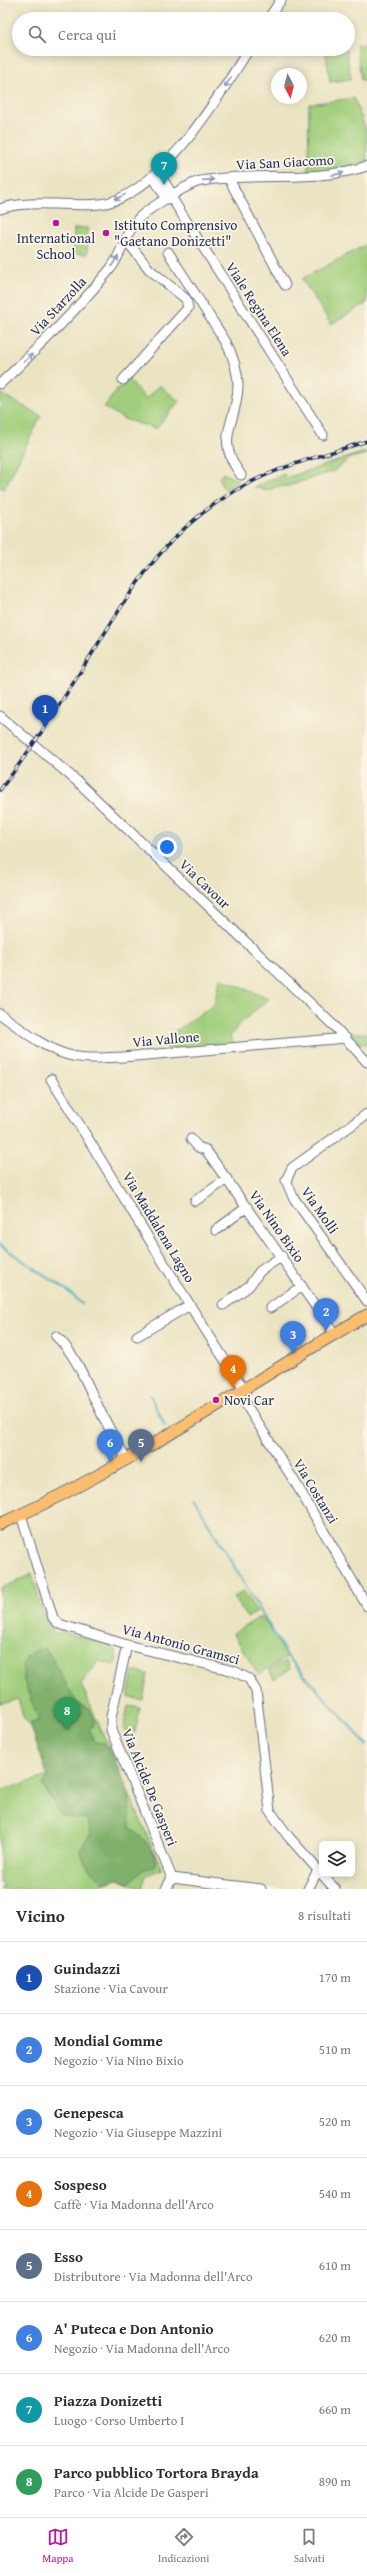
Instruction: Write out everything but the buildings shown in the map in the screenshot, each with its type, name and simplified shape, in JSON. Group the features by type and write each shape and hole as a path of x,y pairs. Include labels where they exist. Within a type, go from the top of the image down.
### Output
{"main road":[{"path":"0,1524 81,1486 127,1460 241,1390 367,1316"}],"street":[{"path":"273,12 281,0"},
{"path":"0,209 31,206 101,204 122,197 156,174 196,127 244,56"},
{"name":"Via San Giacomo","path":"170,197 200,181 278,175 318,176 367,166"},
{"name":"Viale Regina Elena","path":"156,174 323,435"},
{"name":"Via San Giacomo","path":"228,179 285,285"},
{"name":"Via Starzolla","path":"0,384 60,328 113,264 126,240 130,228 140,217 170,197"},
{"path":"123,380 188,308 186,299 149,269 126,240"},
{"path":"168,252 226,342 237,372 236,399 226,440 232,462 241,475"},
{"path":"186,299 196,294"},
{"name":"Via Cavour","path":"0,716 78,782 346,1038 367,1062"},
{"name":"Via Vallone","path":"0,1014 52,1049 65,1054 86,1058 124,1057 346,1038"},
{"name":"Via Maddalena Lagno","path":"51,1079 138,1218 188,1306 241,1390"},
{"name":"Via Molli","path":"367,1114 292,1168 286,1180 292,1197 367,1301"},
{"name":"Via Nino Bixio","path":"191,1140 198,1147 206,1150 282,1256 335,1334"},
{"path":"195,1201 227,1179"},
{"path":"216,1230 247,1207"},
{"path":"223,1305 249,1286 260,1271 282,1256"},
{"path":"270,1308 302,1286"},
{"path":"137,1336 188,1306"},
{"path":"56,1336 66,1344 77,1360 96,1403 127,1460"},
{"name":"Via Costanzi","path":"241,1390 367,1606"},
{"name":"Via Antonio Gramsci","path":"21,1515 53,1618 64,1627 127,1645 234,1671 249,1679 256,1691 270,1811 335,1889"},
{"name":"Via Alcide De Gasperi","path":"127,1645 111,1718 111,1730 172,1878"},
{"path":"308,1889 318,1870"},
{"path":"166,1889 172,1878 261,1889"}],"green space":[{"path":"367,43 367,80 361,80 356,44"},
{"path":"326,56 347,56 351,79 330,82"},
{"path":"354,98 367,133 367,162 327,171 308,173 309,104"},
{"path":"74,228 88,228 87,254 73,254"},
{"path":"367,244 367,303 331,324 302,279"},
{"path":"128,379 146,399 159,385 179,401 156,429 124,419 104,407 119,387 121,388"},
{"path":"0,393 41,416 4,489 0,487"},
{"path":"367,451 367,454 350,458 334,471 288,486 276,487 267,491 254,487 284,474 286,478"},
{"path":"223,473 239,481 226,490 221,485 219,478"},
{"path":"220,978 269,999 238,1025 230,1037 234,1044 166,1050 162,1040 214,1005"},
{"path":"346,1033 367,1033 367,1044 356,1044"},
{"path":"32,1574 44,1616 56,1634 61,1632 107,1644 116,1651 117,1660 114,1665 99,1661 81,1684 162,1869 146,1875 142,1889 118,1879 86,1889 0,1889 3,1885 0,1884 0,1791 48,1776 35,1736 30,1724 24,1719 18,1699 0,1704 0,1589"},
{"path":"244,1591 257,1612 247,1618 234,1597"},
{"path":"262,1616 287,1657 258,1675 233,1633"},
{"path":"46,1648 77,1703 90,1710 95,1721 89,1731 95,1742 103,1743 112,1754 129,1793 130,1828 148,1845 154,1855 155,1866 143,1870 129,1883 118,1879 104,1883 84,1862 80,1849 91,1833 88,1820 60,1815 43,1785 48,1777 30,1724 39,1720 26,1688 23,1677 23,1667 26,1659 33,1652"},
{"path":"286,1661 290,1669 274,1679 269,1670"},
{"path":"133,1671 148,1674 143,1700 128,1697"},
{"path":"128,1706 140,1708 135,1733 123,1730"}],"waterway":[{"path":"0,1245 68,1291 82,1304"},
{"path":"150,1395 165,1426"},
{"path":"194,1499 288,1657 367,1745"}],"railway":[{"path":"0,790 48,722 139,581 172,540 214,504 255,480 286,467 367,441"}],"place":[{"name":"Piazza Donizetti","path":"164,185"},
{"name":"International School","path":"56,223"},
{"name":"Istituto Comprensivo \"Gaetano Donizetti\"","path":"106,233"},
{"name":"Guindazzi","path":"45,728"},
{"name":"Mondial Gomme","path":"326,1331"},
{"name":"Genepesca","path":"293,1354"},
{"name":"Sospeso","path":"233,1388"},
{"name":"Novi Car","path":"216,1400"},
{"name":"A' Puteca e Don Antonio","path":"110,1462"},
{"name":"Esso","path":"141,1462"},
{"name":"Parco pubblico Tortora Brayda","path":"67,1730"}]}
